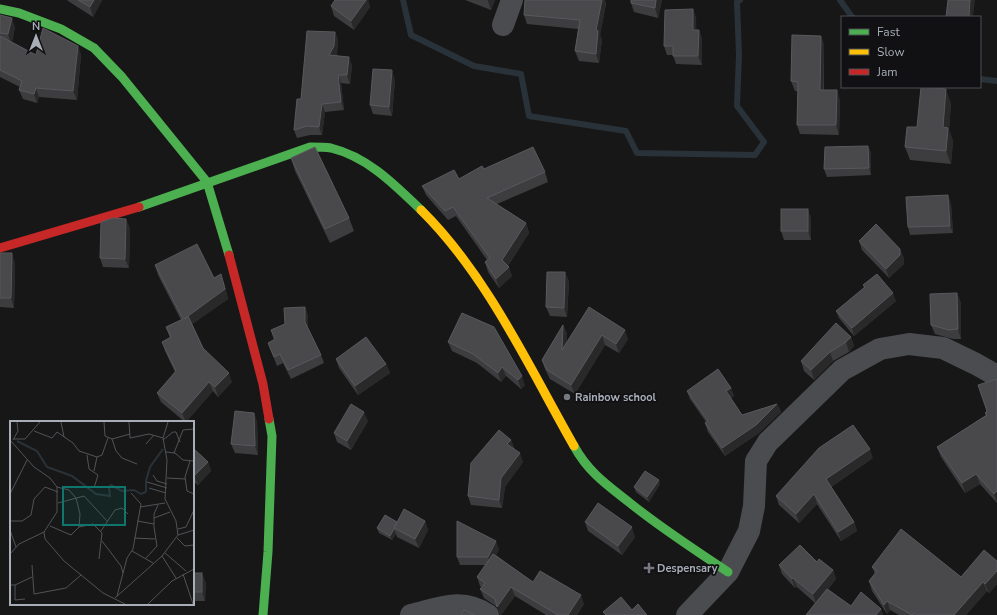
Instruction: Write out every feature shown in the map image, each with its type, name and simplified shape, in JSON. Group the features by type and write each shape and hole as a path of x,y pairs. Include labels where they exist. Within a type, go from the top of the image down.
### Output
{"street":[{"path":"503,25 512,0"},
{"path":"0,9 19,13 61,29 94,48 122,77 207,182 240,293 263,384 272,436 268,552 263,615"},
{"path":"0,248 115,215 310,147 331,148 358,158 388,178 435,224 484,287 567,436 581,459 594,475 658,526 728,572"},
{"path":"687,615 728,572 748,531 754,506 756,461 768,442 842,370 880,349 909,344 944,348 997,376"},
{"path":"411,615 455,604 476,607 488,615"}],"building":[{"path":"78,0 94,0 90,7"},
{"path":"335,0 366,0 351,21 331,6"},
{"path":"525,0 602,0 596,30 598,31 596,54 575,51 580,20 524,15"},
{"path":"631,0 656,0 655,8 631,3"},
{"path":"948,0 970,0 969,16 946,16"},
{"path":"693,9 693,30 699,30 698,56 673,56 673,46 664,46 665,10"},
{"path":"0,15 12,18 8,34 0,33"},
{"path":"43,28 78,46 73,91 36,88 34,94 19,90 22,81 0,70 0,36 36,55"},
{"path":"307,31 335,32 334,46 329,55 349,57 347,75 338,75 341,102 322,104 319,127 307,126 294,130 297,99 301,99"},
{"path":"792,35 821,36 820,90 837,90 836,125 797,125 798,82 791,81"},
{"path":"373,69 392,70 389,107 370,105"},
{"path":"921,88 946,89 943,127 948,128 946,151 905,147 907,127 917,127"},
{"path":"868,146 869,168 824,169 825,147"},
{"path":"315,147 349,218 325,229 291,158"},
{"path":"533,147 545,172 487,198 526,223 502,260 509,267 496,279 485,262 490,258 453,207 445,211 422,186 454,170 459,179 482,166 484,169"},
{"path":"948,195 950,226 908,227 906,197"},
{"path":"781,209 808,209 808,231 781,231"},
{"path":"113,218 126,219 125,259 100,258 101,222"},
{"path":"876,224 900,249 900,255 886,269 859,241"},
{"path":"197,244 214,278 221,274 225,289 188,316 203,348 229,373 215,387 209,382 182,413 157,393 176,371 162,342 171,337 166,327 183,319 155,265"},
{"path":"0,253 12,253 11,298 0,298"},
{"path":"547,272 565,272 564,308 546,307"},
{"path":"877,274 893,293 852,328 836,311 865,287 863,285"},
{"path":"957,293 958,329 949,330 931,325 930,294"},
{"path":"305,307 305,322 321,355 288,370 280,354 274,357 268,343 275,339 271,330 285,324 284,308"},
{"path":"589,307 625,330 616,344 602,335 571,385 547,370 542,360 563,325 562,350"},
{"path":"462,313 494,327 522,376 518,380 502,367 498,373 473,354 448,342"},
{"path":"836,323 851,337 830,352 811,370 801,361"},
{"path":"366,337 386,364 355,386 336,359"},
{"path":"718,369 731,388 726,391 742,415 777,404 756,425 722,448 705,423 708,421 687,391"},
{"path":"997,379 997,491 994,494 976,474 962,483 937,447 987,415 985,413 987,411 978,385"},
{"path":"351,404 364,412 347,441 334,433"},
{"path":"235,411 254,413 255,446 231,444"},
{"path":"853,425 870,449 826,479 854,522 838,532 814,494 796,514 776,496 819,448"},
{"path":"499,430 511,440 507,444 520,453 501,478 499,500 468,496 471,463"},
{"path":"194,449 208,462 194,476"},
{"path":"645,471 659,480 647,497 634,487"},
{"path":"598,503 632,527 618,546 585,522"},
{"path":"404,509 425,521 415,539 394,528"},
{"path":"385,515 397,522 390,536 377,528"},
{"path":"457,521 496,541 488,557 457,557"},
{"path":"901,529 961,577 984,550 997,561 997,571 985,584 983,582 954,615 917,615 914,613 912,615 887,601 884,605 869,581 877,571 872,567"},
{"path":"800,545 817,562 819,559 833,570 813,594 793,578 792,579 779,565"},
{"path":"493,554 533,582 540,571 581,595 568,615 558,615 511,587 497,607 495,599 480,589 485,583 477,577"},
{"path":"194,573 202,573 202,592 194,592"},
{"path":"827,589 851,606 861,592 881,609 876,615 806,615"},
{"path":"621,597 632,610 638,604 647,615 606,615 603,612"},
{"path":"464,610 475,615 461,615"}],"waterway":[{"path":"403,0 411,35 474,66 521,74 529,116 626,131 637,153 755,155 764,142 737,106 739,55 737,2 740,0"},
{"path":"840,0 851,16"},
{"path":"981,79 997,81"}],"traffic: fast":[{"path":"0,9 19,13 61,29 94,48 122,77 207,182 229,255"},
{"path":"139,207 310,147 315,147 331,148 344,152 369,165 391,182 421,210"},
{"path":"263,615 268,552 272,436 269,419"},
{"path":"574,446 585,463 606,484 678,539 728,572"}],"traffic: slow":[{"path":"421,210 445,236 487,292 574,446"}],"traffic: jam":[{"path":"0,248 139,207"},
{"path":"229,255 263,384 269,419"}],"place":[{"name":"Rainbow school","path":"567,397"},
{"name":"Despensary","path":"649,568"}]}
